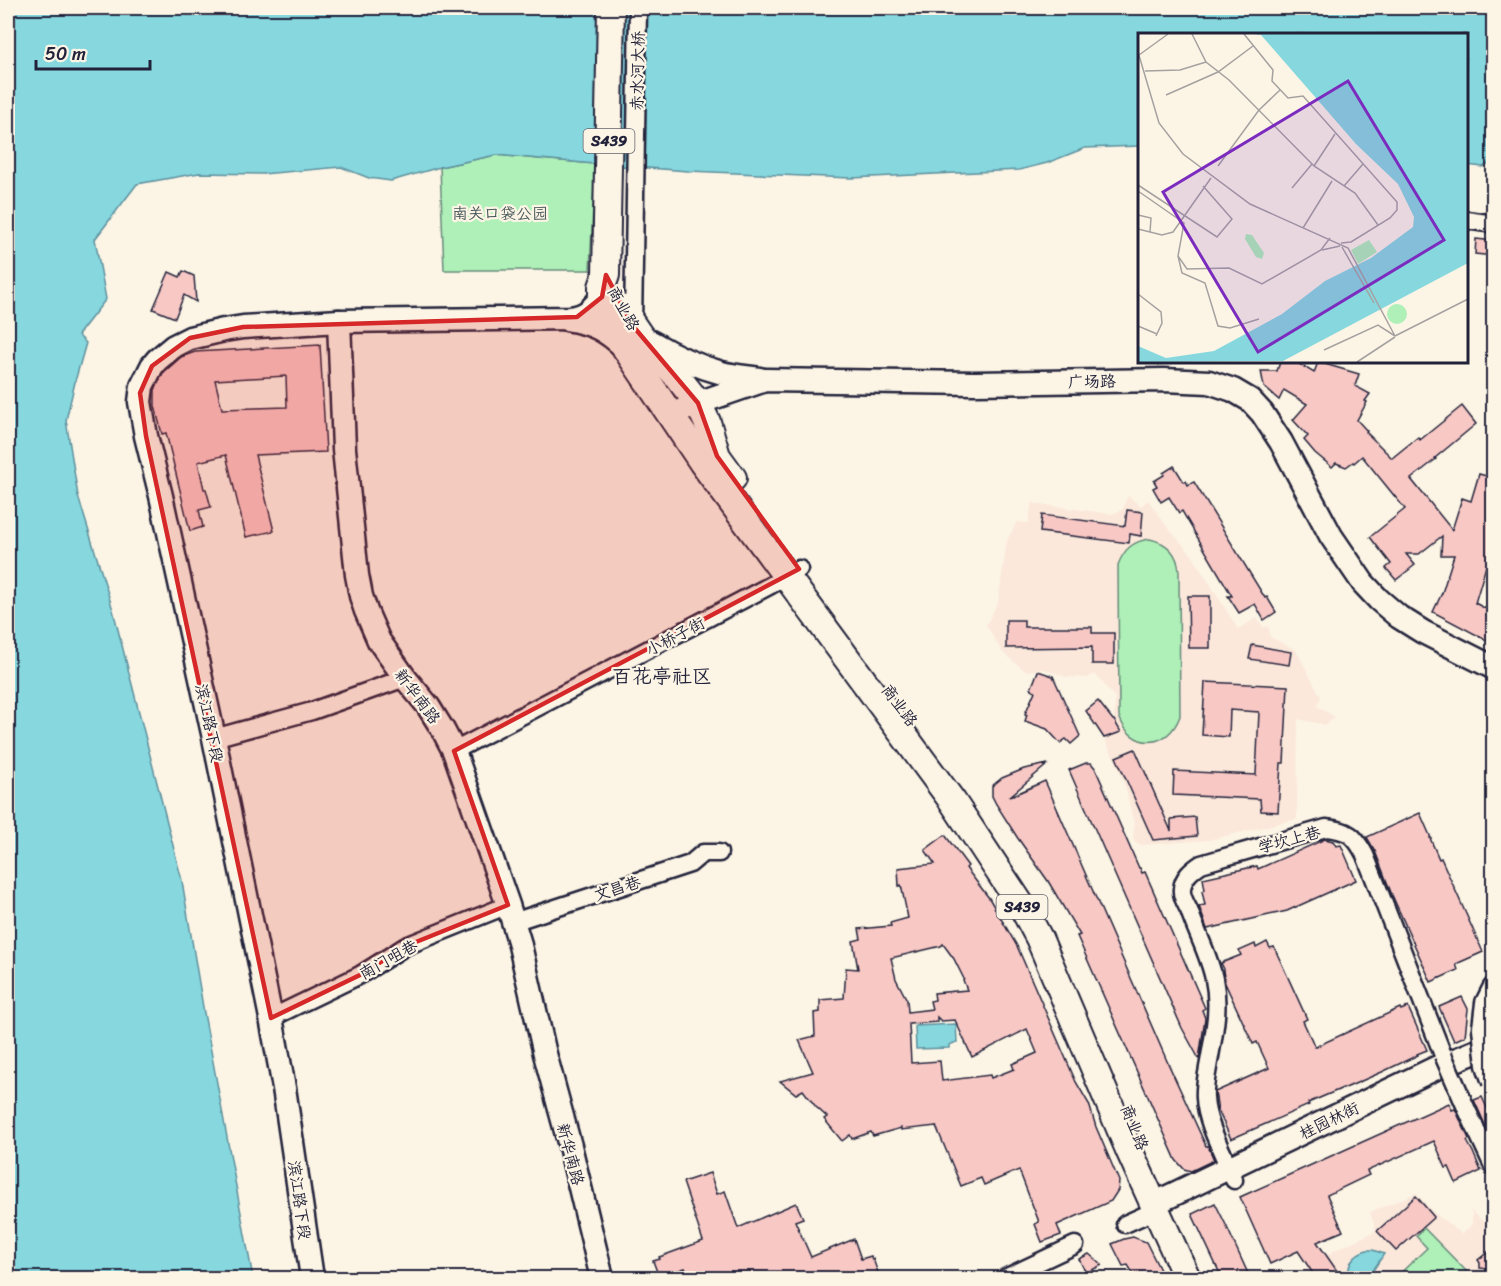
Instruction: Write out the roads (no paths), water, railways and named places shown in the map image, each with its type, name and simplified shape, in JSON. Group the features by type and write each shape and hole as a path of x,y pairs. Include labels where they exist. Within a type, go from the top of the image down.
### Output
{"main road":[{"name":"赤水河大桥","path":"604,286 611,8"},
{"path":"339,321 577,318 592,309 604,286"},
{"name":"商业路","path":"604,286 621,309 671,415 702,462 793,573"},
{"path":"561,318 598,327 610,334 633,337 723,374 765,380"},
{"name":"新华南路","path":"339,321 344,449 361,596 372,627 384,649 428,706 454,751 519,941 544,1054 570,1146 602,1278"},
{"name":"滨江路下段","path":"312,1278 284,1088 271,1018 214,738 140,402 142,386 147,373 157,360 174,346 190,338 205,333 243,327 339,321"},
{"name":"商业路","path":"633,337 676,375 698,403 721,463 793,573 934,775 1023,908 1039,938 1129,1150 1164,1206 1202,1278"},
{"name":"广场路","path":"671,415 698,403 765,380 975,383 1164,380 1209,382 1233,390 1250,400 1262,413 1281,441 1331,536 1363,583 1399,617 1423,632 1494,668"},
{"path":"1494,989 1487,1004 1488,1065 1494,1083"},
{"name":"桂园林街","path":"1232,1174 1436,1068 1489,1036"},
{"name":"桂园林街","path":"1164,1206 1442,1080 1494,1059"},
{"name":"商业路","path":"1164,1206 1187,1278"}],"street":[{"name":"赤水河大桥","path":"633,337 638,8"},
{"path":"1468,220 1494,224"},
{"name":"小桥子街","path":"454,751 793,573"},
{"path":"214,738 312,711 405,678"},
{"name":"学坎上巷","path":"1232,1174 1216,1138 1205,1100 1215,1027 1214,981 1209,960 1181,891 1183,882 1191,870 1201,864 1326,828 1338,829 1352,835 1365,855 1443,1055 1494,1168"},
{"name":"文昌巷","path":"510,914 690,864 703,853 719,853"},
{"name":"南门咀巷","path":"271,1018 360,975 406,946 510,914"},
{"path":"1125,1224 1164,1206"},
{"path":"1005,1278 1075,1245"}],"water":[{"path":"8,8 1493,8 1493,162 1483,167 1468,165 1468,33 1138,33 1138,146 1085,148 1047,163 1019,170 851,178 688,171 496,155 440,167 391,181 369,178 341,167 262,174 199,173 137,184 95,239 106,299 78,335 86,343 66,420 78,496 113,610 182,881 253,1278 8,1278"},
{"path":"956,1024 957,1042 949,1045 949,1048 916,1049 915,1026"},
{"path":"1367,1250 1384,1254 1368,1278 1349,1278 1352,1260"}],"district":[{"name":"百花亭社区","path":"662,676"}],"park label":[{"name":"南关口袋公园","path":"500,213"}]}
